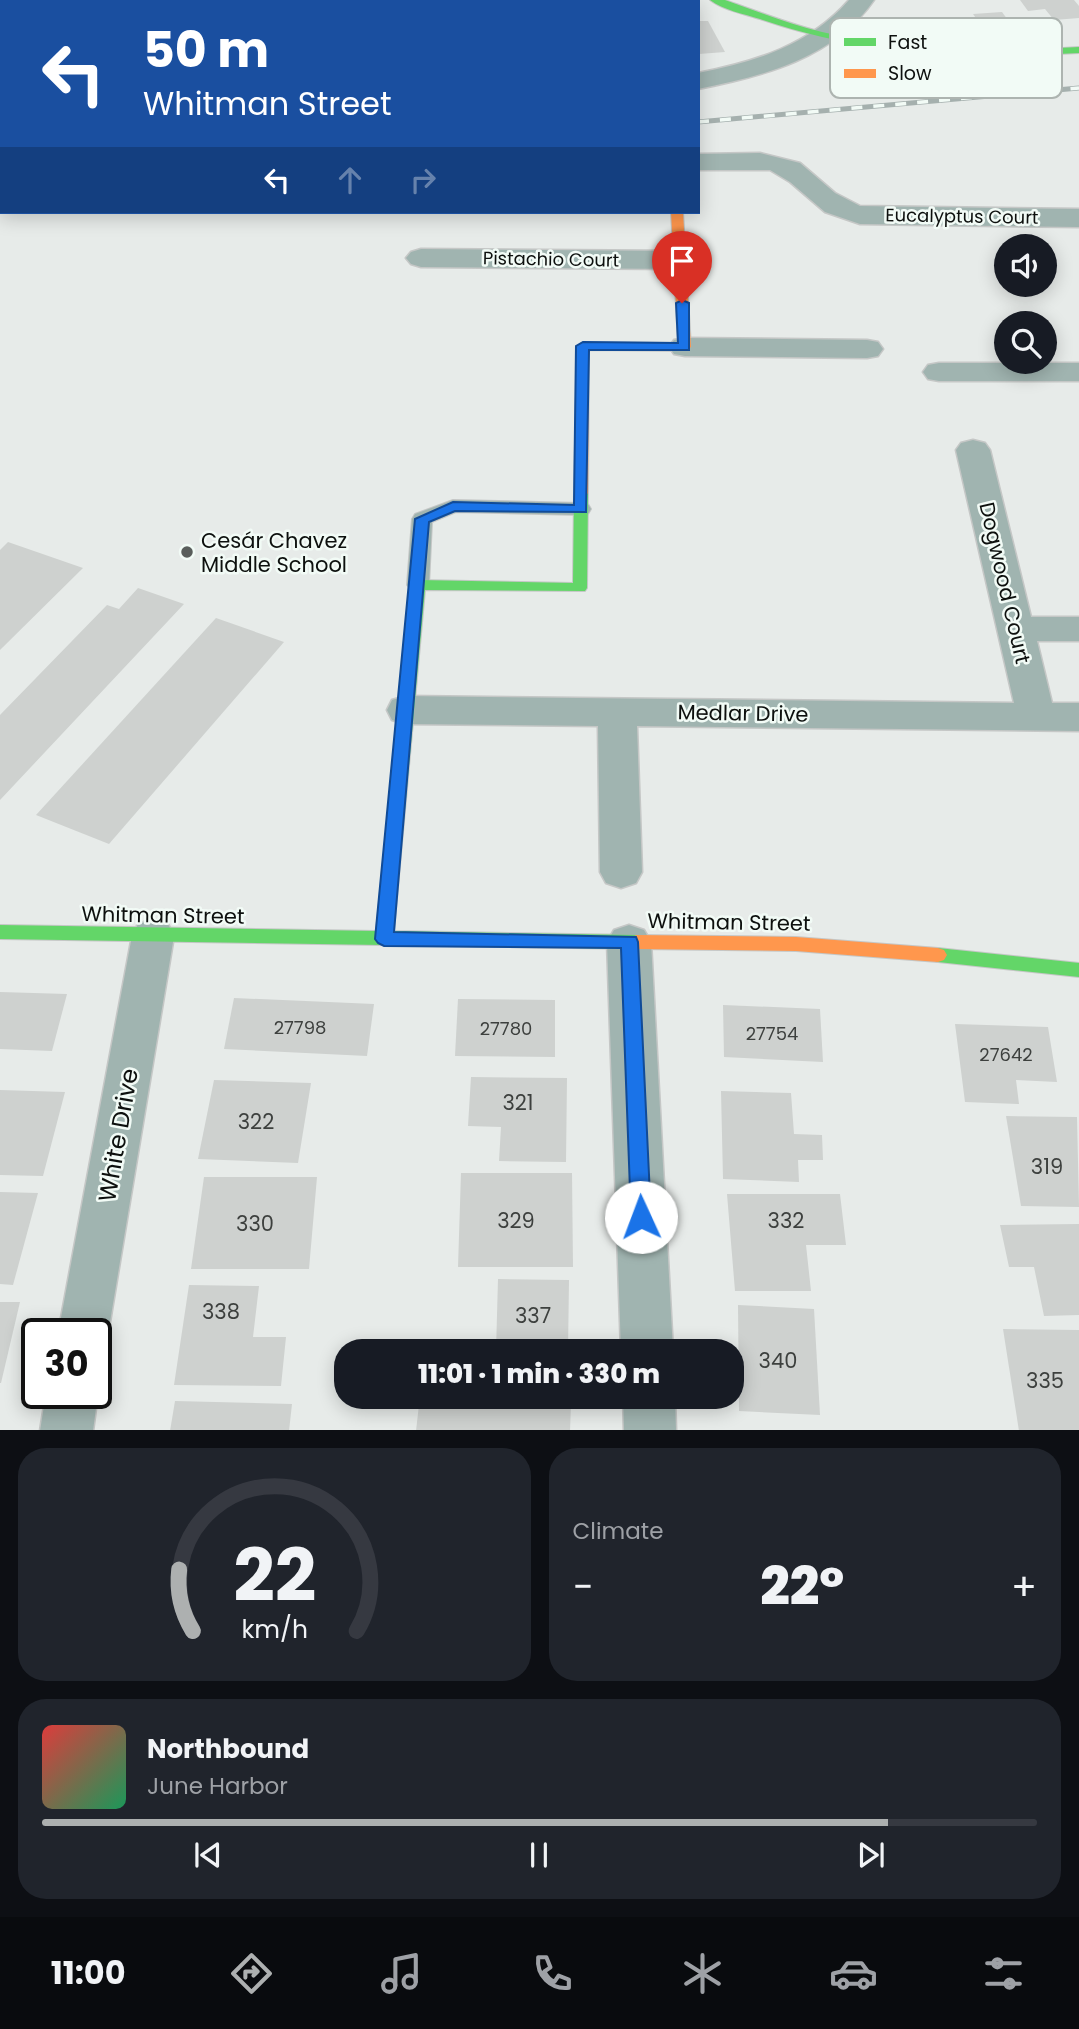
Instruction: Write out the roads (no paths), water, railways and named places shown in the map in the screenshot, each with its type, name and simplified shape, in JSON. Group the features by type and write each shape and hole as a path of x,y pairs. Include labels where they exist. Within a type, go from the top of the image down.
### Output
{"street":[{"path":"715,0 830,36"},
{"path":"845,18 862,0"},
{"path":"700,81 767,64 806,48 830,30"},
{"name":"Eucalyptus Court","path":"700,162 780,164 792,171 831,206 845,213 1076,226"},
{"path":"677,214 685,347"},
{"name":"Pistachio Court","path":"421,258 680,260"},
{"path":"384,939 418,585 580,588 583,346 867,349"},
{"path":"939,372 1079,372"},
{"name":"Dogwood Court","path":"973,450 1036,717"},
{"path":"1015,629 1079,629"},
{"name":"Medlar Drive","path":"406,710 1079,717"},
{"path":"617,712 621,872"},
{"name":"Whitman Street","path":"0,932 796,944 880,949 1079,970"},
{"name":"White Drive","path":"86,1318 153,936"},
{"path":"629,942 646,1339"},
{"path":"65,1430 69,1409"},
{"path":"649,1409 650,1430"}],"lane":[{"path":"418,585 422,519 453,506 581,509"}],"railway":[{"path":"1062,90 1079,88"},
{"path":"700,122 967,98"}],"place":[{"name":"Cesár Chavez Middle School","path":"187,552"}]}
